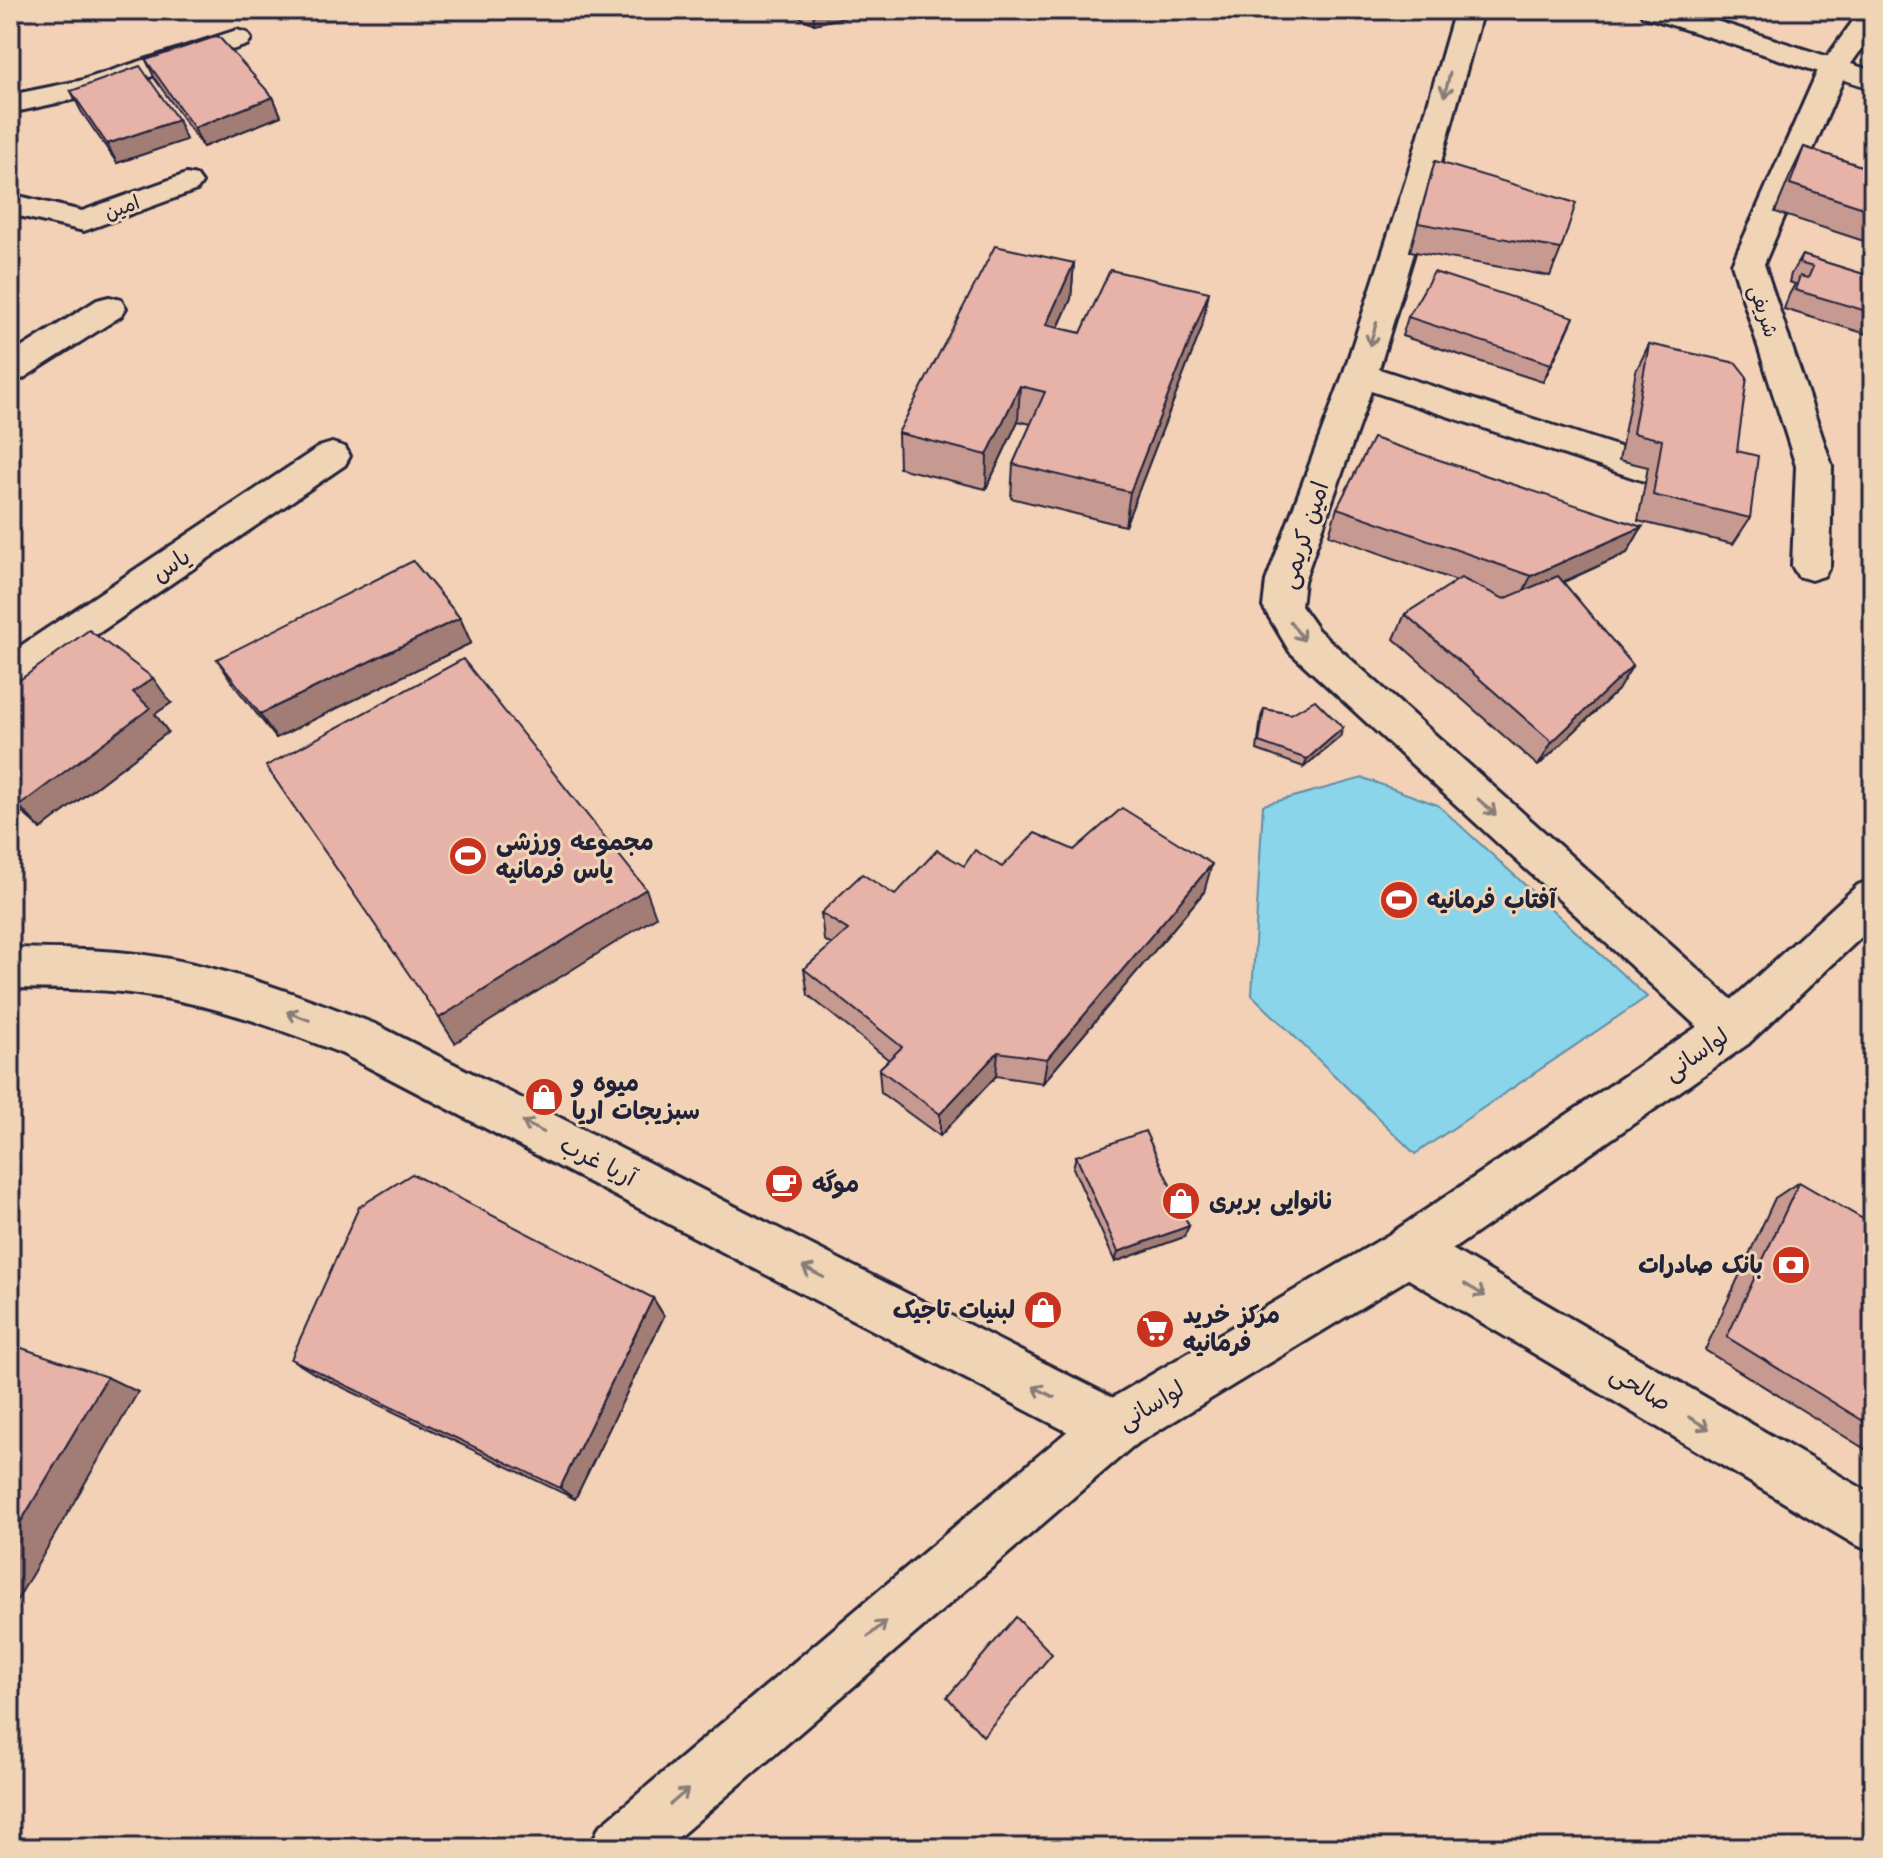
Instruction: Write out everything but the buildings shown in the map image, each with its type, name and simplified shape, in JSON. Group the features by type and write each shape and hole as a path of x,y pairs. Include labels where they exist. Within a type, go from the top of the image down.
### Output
{"street":[{"name":"امین کریمی","path":"1469,10 1421,180 1360,375 1285,581 1282,607 1304,641 1732,1029"},
{"path":"1653,10 1873,80"},
{"name":"شریفی","path":"1811,566 1814,466 1748,264 1834,68 1873,13"},
{"path":"10,104 85,89 237,39"},
{"name":"امین","path":"10,204 84,221 186,183"},
{"path":"10,371 109,308"},
{"path":"1360,375 1644,468"},
{"name":"یاس","path":"10,673 332,456"},
{"name":"لواسانی","path":"620,1848 1114,1427 1408,1251 1732,1029 1873,898"},
{"name":"آریا غرب","path":"10,968 148,975 259,1003 359,1039 1114,1427"},
{"name":"صالحی","path":"1408,1251 1873,1525"}],"water":[{"name":"آفتاب فرمانیه","path":"1363,778 1438,805 1647,997 1415,1154 1252,995 1263,805"}],"place":[{"name":"مجموعه ورزشی یاس فرمانیه","path":"468,856"},
{"name":"آفتاب فرمانیه","path":"1399,900"},
{"name":"میوه و سبزیجات اریا","path":"544,1097"},
{"name":"موگه","path":"784,1184"},
{"name":"نانوایی بربری","path":"1181,1201"},
{"name":"بانک صادرات","path":"1791,1265"},
{"name":"لبنیات تاجیک","path":"1043,1310"},
{"name":"مرکز خرید فرمانیه","path":"1155,1329"}]}
